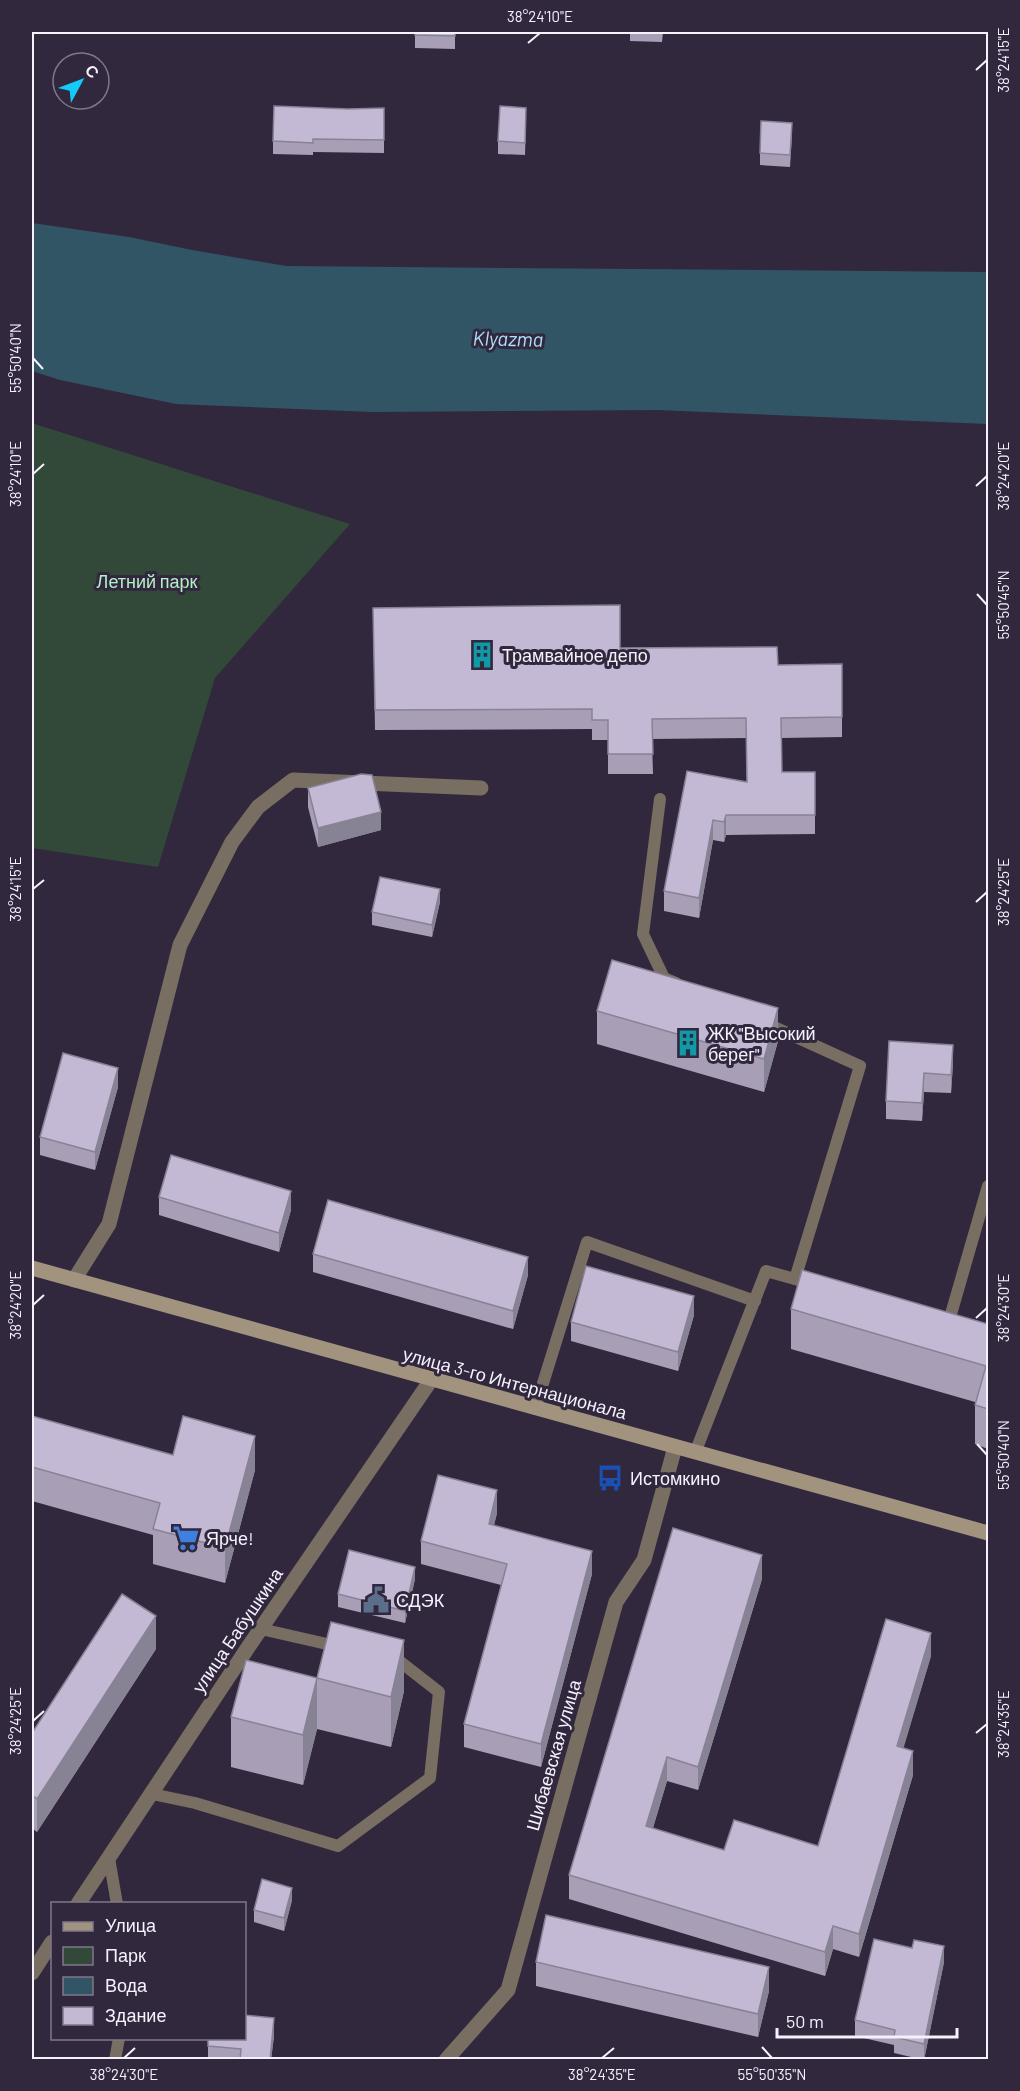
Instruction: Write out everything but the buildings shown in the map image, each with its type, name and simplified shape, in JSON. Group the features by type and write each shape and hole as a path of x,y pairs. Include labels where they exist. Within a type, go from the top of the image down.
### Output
{"main road":[{"name":"улица 3-го Интернационала","path":"32,1268 988,1533"}],"street":[{"path":"74,1280 110,1224 180,945 232,843 258,807 293,780 481,788"},
{"name":"улица Бабушкина","path":"79,1902 261,1629 431,1380"},
{"name":"Шибаевская улица","path":"446,2060 508,1990 616,1602 644,1560 675,1448"},
{"path":"32,1973 51,1944"}],"lane":[{"path":"660,799 644,934 664,978 685,987"},
{"path":"751,1017 860,1066 795,1279"},
{"path":"927,1315 949,1321 988,1186"},
{"path":"535,1409 587,1242 755,1301"},
{"path":"695,1453 766,1271 817,1285"},
{"path":"261,1629 352,1650"},
{"path":"152,1794 195,1803 338,1846 430,1778 439,1692 398,1660 375,1655"},
{"path":"109,1858 117,1902"},
{"path":"116,2060 119,2040"}],"green space":[{"name":"Летний парк","path":"32,423 350,524 215,678 158,867 32,848"}],"water":[{"name":"Klyazma","path":"32,223 129,237 286,266 988,272 988,424 658,410 372,412 176,404 60,380 32,371"}],"place":[{"name":"Трамвайное депо","path":"482,655"},
{"name":"ЖК \"Высокий берег\"","path":"688,1043"},
{"name":"Истомкино","path":"610,1478"},
{"name":"Ярче!","path":"186,1538"},
{"name":"СДЭК","path":"376,1600"}]}
